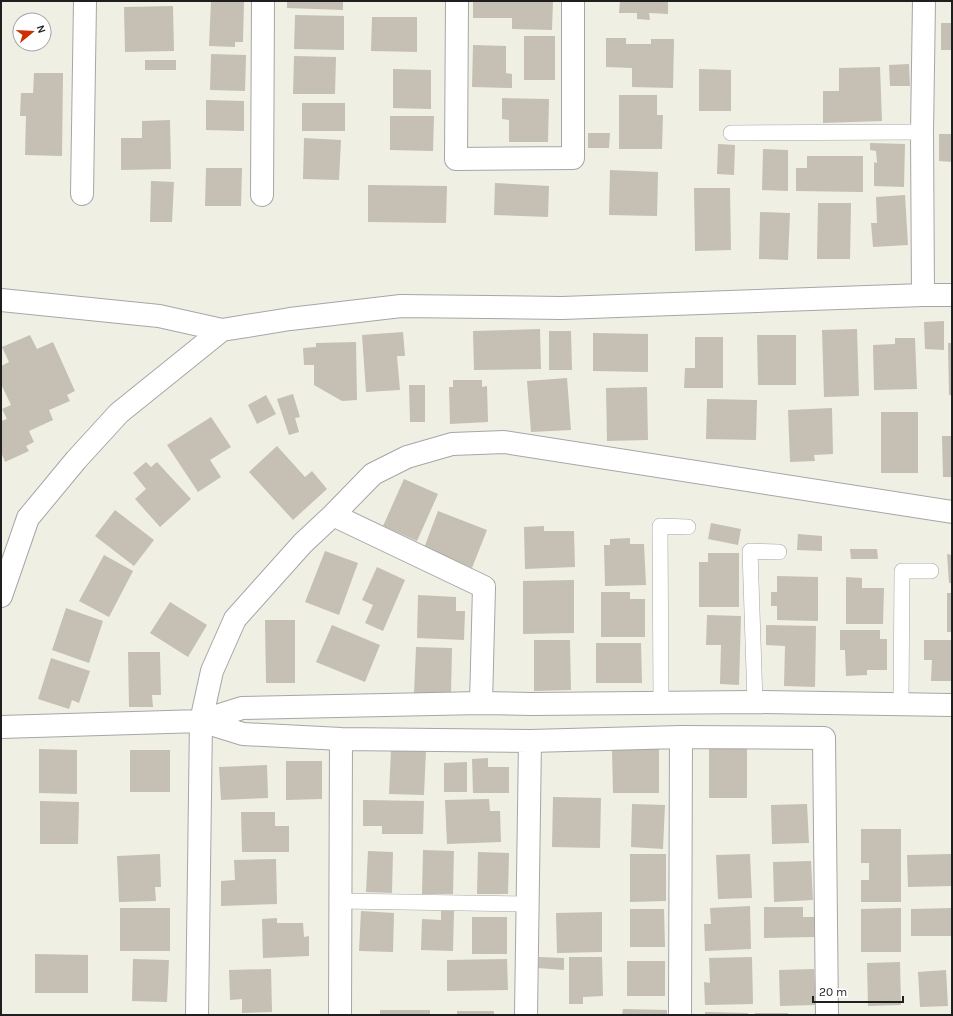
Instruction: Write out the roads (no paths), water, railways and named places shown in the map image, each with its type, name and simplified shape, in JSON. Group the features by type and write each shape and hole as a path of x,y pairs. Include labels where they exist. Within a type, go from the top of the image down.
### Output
{"street":[{"path":"82,194 85,1"},
{"path":"262,194 263,1"},
{"path":"457,1 456,159 573,158 573,1"},
{"path":"923,295 922,132 924,1"},
{"path":"1,300 159,316 222,330 290,319 401,306 562,308 952,295"},
{"path":"1,596 28,518 76,460 119,413 222,330"},
{"path":"197,1015 202,721 212,671 235,619 303,543 373,474 407,457 452,444 504,442 952,512"},
{"path":"332,515 484,586 481,703"},
{"path":"1,727 202,721 242,708 481,703 539,704 755,702 952,705"},
{"path":"202,721 243,734 341,739 530,740 681,737 824,738 827,1015"},
{"path":"680,1015 681,737"},
{"path":"340,1015 341,739"},
{"path":"526,1015 530,740"}],"lane":[{"path":"731,132 922,132"},
{"path":"661,703 660,526 688,527"},
{"path":"755,702 750,551 779,552"},
{"path":"901,704 902,571 931,571"},
{"path":"340,901 528,904"}]}
